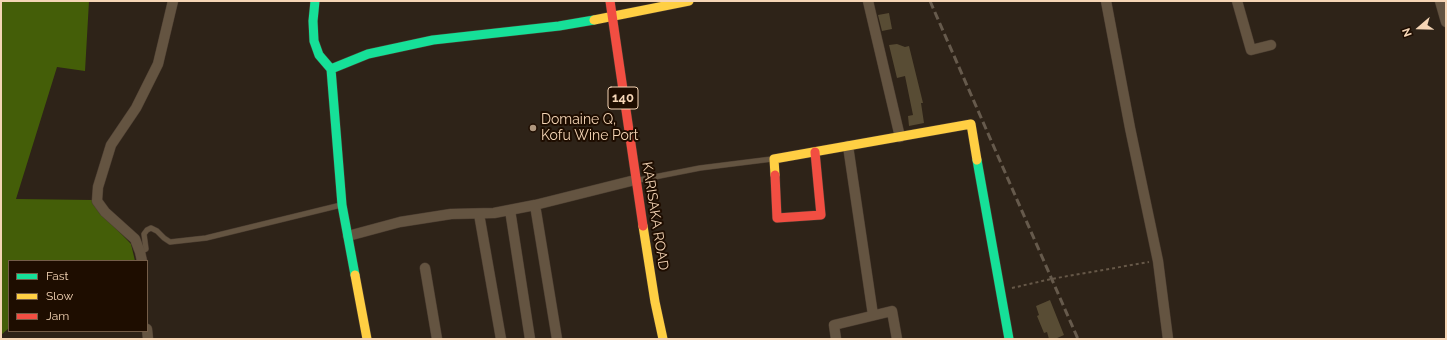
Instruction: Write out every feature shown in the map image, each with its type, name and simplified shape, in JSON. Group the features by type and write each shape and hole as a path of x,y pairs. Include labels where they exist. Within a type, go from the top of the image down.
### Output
{"main road":[{"path":"315,1 313,21 314,41 319,55 331,69 342,205 367,339"},
{"name":"KARISAKA ROAD","path":"610,1 635,180 655,302 663,339"},
{"path":"331,69 368,54 433,40 559,26 689,1"},
{"path":"815,152 821,215 777,218 774,158 971,124 1009,339"}],"street":[{"path":"141,256 135,239 105,212 97,201 98,187 111,145 136,108 158,64 173,1"},
{"path":"868,1 900,137"},
{"path":"1106,1 1128,121 1158,260 1168,339"},
{"path":"1237,1 1251,50 1271,45"},
{"path":"1440,1 1446,22"},
{"path":"848,146 873,315"},
{"path":"348,236 400,222 451,214 494,213 510,210 635,180"},
{"path":"535,205 557,339"},
{"path":"510,210 530,339"},
{"path":"479,214 501,339"},
{"path":"425,268 437,339"},
{"path":"836,339 834,325 892,311 897,339"}],"lane":[{"path":"635,180 700,168 774,158"},
{"path":"141,256 146,249 144,234 151,228 170,242 206,238 342,205"}],"path":[{"path":"1001,290 1051,279 1158,260"}],"green space":[{"path":"1,1 89,1 85,71 57,67 16,199 94,200 100,212 131,244 135,260 8,260 8,329 1,335"}],"building":[{"path":"889,13 892,29 882,31 878,15"},
{"path":"897,44 905,47 909,46 923,103 921,103 924,123 909,126 908,116 913,115 905,76 897,78 889,45"},
{"path":"1050,300 1064,335 1055,339 1049,339 1047,332 1044,333 1037,316 1039,315 1036,306"}],"railway":[{"path":"930,1 1078,339"}],"traffic: fast":[{"path":"315,1 313,21 314,41 319,55 331,69 342,205 355,275"},
{"path":"331,69 368,54 433,40 559,26 594,20"},
{"path":"977,160 1009,339"}],"traffic: slow":[{"path":"594,20 689,1"},
{"path":"775,175 774,159 971,124 977,160"},
{"path":"643,226 655,302 663,339"},
{"path":"355,275 367,339"}],"traffic: jam":[{"path":"610,1 643,226"},
{"path":"775,175 777,218 821,215 815,152"}],"place":[{"name":"Domaine Q, Kofu Wine Port","path":"533,128"}]}
